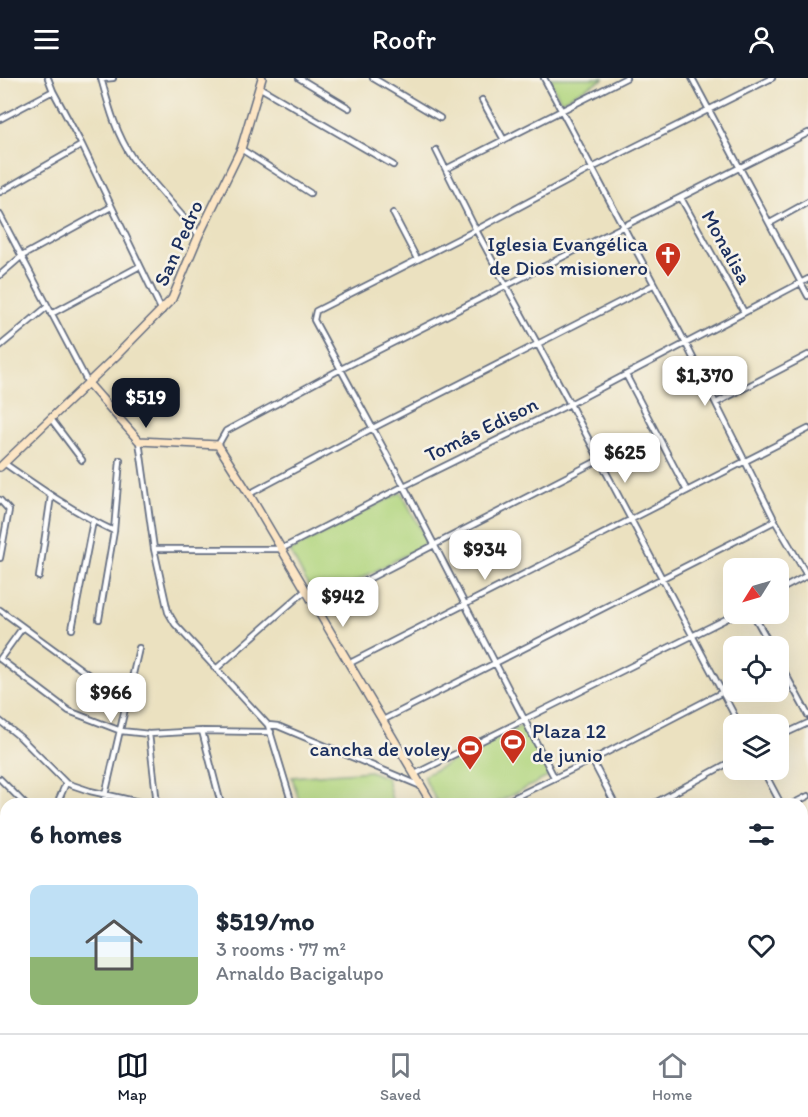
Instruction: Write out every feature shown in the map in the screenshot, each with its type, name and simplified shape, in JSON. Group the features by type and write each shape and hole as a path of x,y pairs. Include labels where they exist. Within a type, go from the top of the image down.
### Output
{"street":[{"path":"48,78 162,311"},
{"path":"113,78 101,79 110,114 124,147 199,235"},
{"name":"San Pedro","path":"2,465 162,311 171,299 241,149 262,78"},
{"path":"298,78 349,108"},
{"path":"373,78 440,118"},
{"path":"544,78 685,342 775,521 808,576 789,586"},
{"path":"446,169 626,78"},
{"path":"692,78 808,296"},
{"path":"554,777 404,486 314,320 316,311 772,78"},
{"path":"259,87 393,165"},
{"path":"0,119 53,91"},
{"path":"482,100 504,140"},
{"path":"218,445 226,432 341,369 808,133"},
{"path":"0,192 82,145"},
{"path":"241,149 310,193"},
{"path":"436,150 476,230 734,714"},
{"name":"Monalisa","path":"681,198 744,312"},
{"path":"770,223 808,202"},
{"path":"0,274 22,256 111,207"},
{"path":"393,213 417,259"},
{"path":"0,215 88,383 139,441 154,549 168,612 175,624 268,725 290,798"},
{"path":"51,314 140,266"},
{"name":"Tomás Edison","path":"154,549 281,549 570,404 808,279"},
{"path":"249,494 653,285"},
{"path":"0,346 47,307"},
{"path":"716,402 808,355"},
{"path":"626,375 687,491"},
{"path":"51,419 82,460"},
{"path":"350,663 808,429"},
{"path":"139,441 218,445"},
{"path":"218,445 429,798"},
{"path":"99,619 114,531 120,460"},
{"path":"316,606 599,460"},
{"path":"2,465 93,521 114,531"},
{"path":"39,577 51,496"},
{"path":"0,500 9,510 0,558"},
{"path":"72,629 93,521"},
{"path":"383,720 775,521"},
{"path":"216,669 306,590"},
{"path":"0,610 97,681"},
{"path":"415,774 723,621"},
{"path":"23,627 0,659 69,711 97,723 121,730 149,734 202,731 271,732"},
{"path":"104,798 139,648"},
{"path":"789,680 808,714"},
{"path":"513,798 722,693"},
{"path":"0,721 20,736 66,783 122,798"},
{"path":"789,732 808,723"},
{"path":"268,725 278,726 423,787"},
{"path":"202,731 219,798"},
{"path":"149,734 156,798"},
{"path":"592,760 612,798"},
{"path":"664,798 723,766"},
{"path":"0,779 20,798"},
{"path":"768,780 778,798"},
{"path":"60,798 66,783"}],"green space":[{"path":"549,78 605,78 561,101"},
{"path":"401,492 428,543 317,602 290,551"},
{"name":"Plaza 12 de junio","path":"525,724 550,776 506,798 435,798 423,776"},
{"path":"370,771 387,778 392,798 298,798 292,777"}],"place":[{"name":"Iglesia Evangélica de Dios misionero","path":"668,278"},
{"name":"Plaza 12 de junio","path":"513,765"},
{"name":"cancha de voley","path":"470,771"}]}
